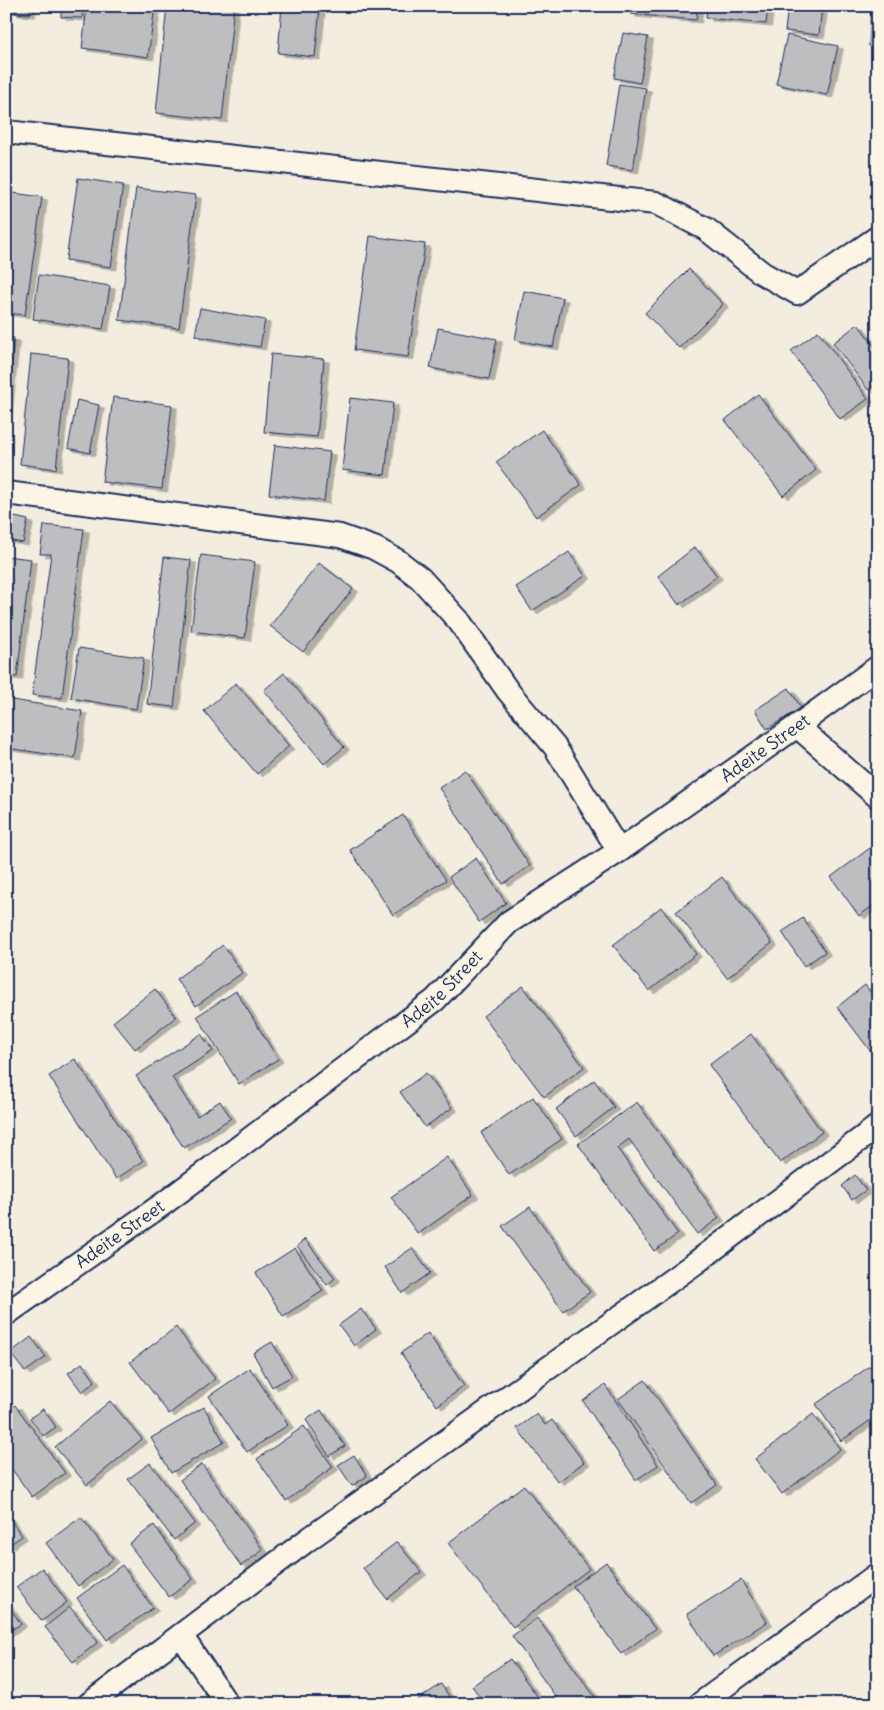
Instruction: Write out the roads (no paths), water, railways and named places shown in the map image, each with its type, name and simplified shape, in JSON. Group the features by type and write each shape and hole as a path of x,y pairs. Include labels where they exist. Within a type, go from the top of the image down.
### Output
{"street":[{"path":"6,132 656,203 706,229 762,273 797,293 878,238"},
{"path":"6,493 340,536 374,548 398,561 420,578 459,621 508,691 555,747 619,851"},
{"name":"Adeite Street","path":"6,1314 163,1204 435,1000 510,922 619,851 878,667"},
{"path":"797,726 878,797"},
{"path":"89,1704 306,1541 694,1264 878,1126"},
{"path":"700,1704 878,1574"},
{"path":"181,1635 227,1704"}]}
